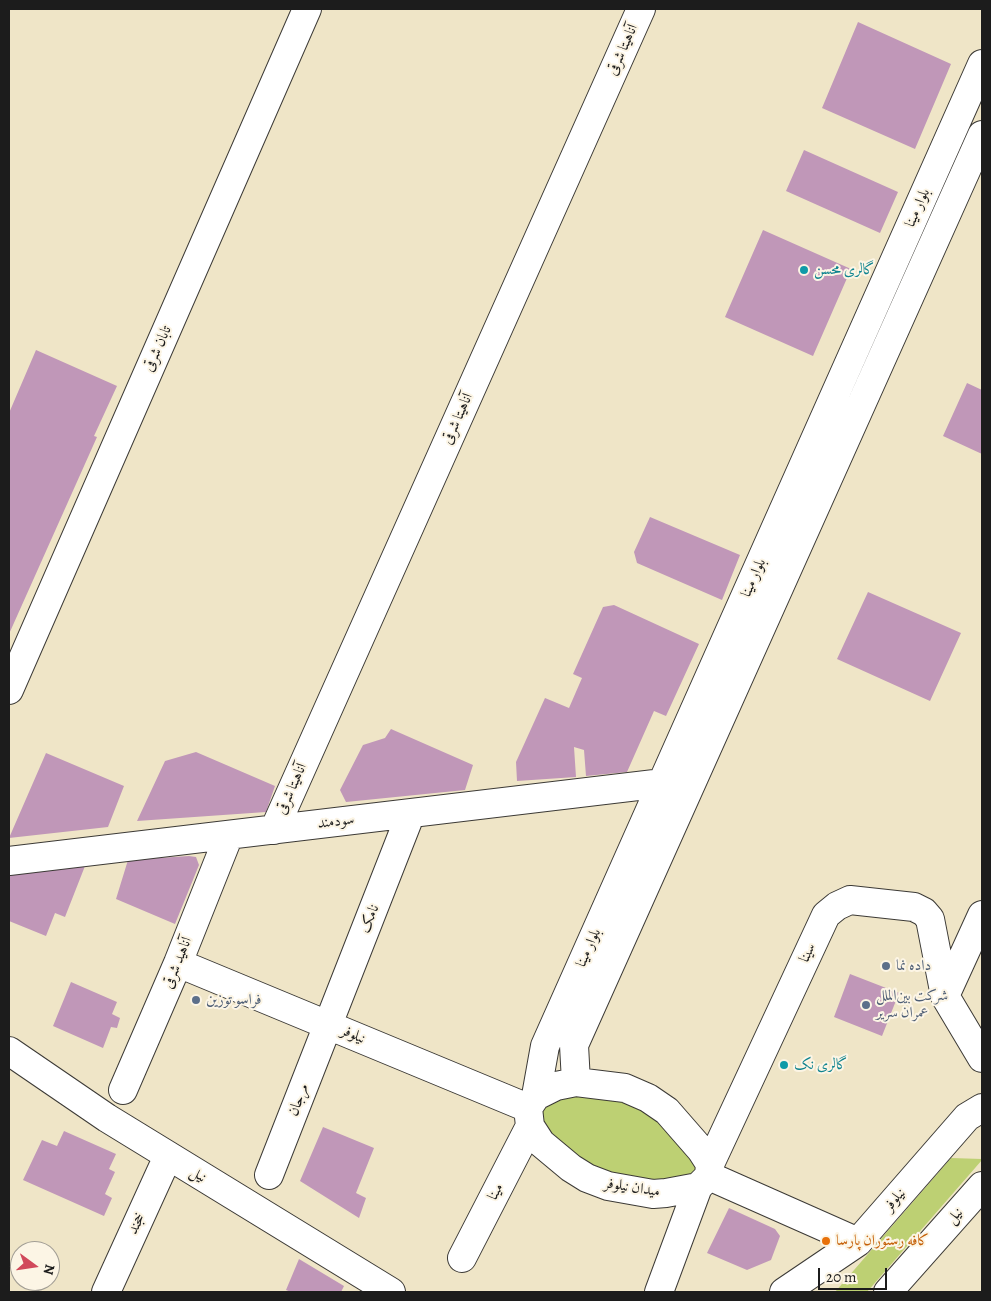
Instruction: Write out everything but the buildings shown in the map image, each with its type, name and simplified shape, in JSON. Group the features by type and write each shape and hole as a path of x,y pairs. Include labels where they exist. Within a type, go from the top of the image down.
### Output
{"street":[{"name":"تابان شرقی","path":"9,690 306,9"},
{"name":"آناهیتا شرقی","path":"274,830 632,12"},
{"name":"بلوار مینا","path":"531,1110 545,1046 982,64"},
{"name":"بلوار مینا","path":"576,1082 574,1046 974,177 982,135"},
{"name":"سودمند","path":"9,861 663,783"},
{"name":"نامک","path":"328,1025 412,813"},
{"name":"آناهید شرقی","path":"123,1090 178,963 229,835"},
{"name":"سینا","path":"659,1292 706,1176 826,915 837,906 850,900 914,907 924,912 930,919 945,996 982,1058"},
{"path":"945,996 982,915"},
{"name":"نیلوفر","path":"178,963 531,1110"},
{"name":"مرجان","path":"269,1175 328,1025"},
{"name":"نیل","path":"9,1051 107,1118 391,1292"},
{"path":"531,1110 556,1086 576,1082 625,1088 648,1098 667,1111 701,1150 706,1176 858,1242"},
{"name":"نیلوفر","path":"858,1242 967,1117 982,1108"},
{"name":"میدان نیلوفر","path":"531,1110 541,1143 571,1168 587,1178 608,1186 653,1194 666,1193 706,1176"},
{"name":"مینا","path":"462,1258 531,1110"},
{"name":"خجند","path":"106,1292 168,1156"},
{"name":"نیل","path":"888,1292 982,1186"},
{"path":"784,1292 858,1242"}],"green space":[{"path":"563,1092 645,1105 702,1168 697,1179 617,1184 547,1140 538,1104"},
{"path":"951,1158 982,1160 867,1292 835,1292"}],"place":[{"name":"گالری محسن","path":"804,270"},
{"name":"داده نما","path":"886,966"},
{"name":"فراسو توزین","path":"196,1000"},
{"name":"شرکت بین‌الملل عمران سریر","path":"866,1005"},
{"name":"گالری نک","path":"784,1065"},
{"name":"کافه رستوران پارسا","path":"826,1241"}]}
